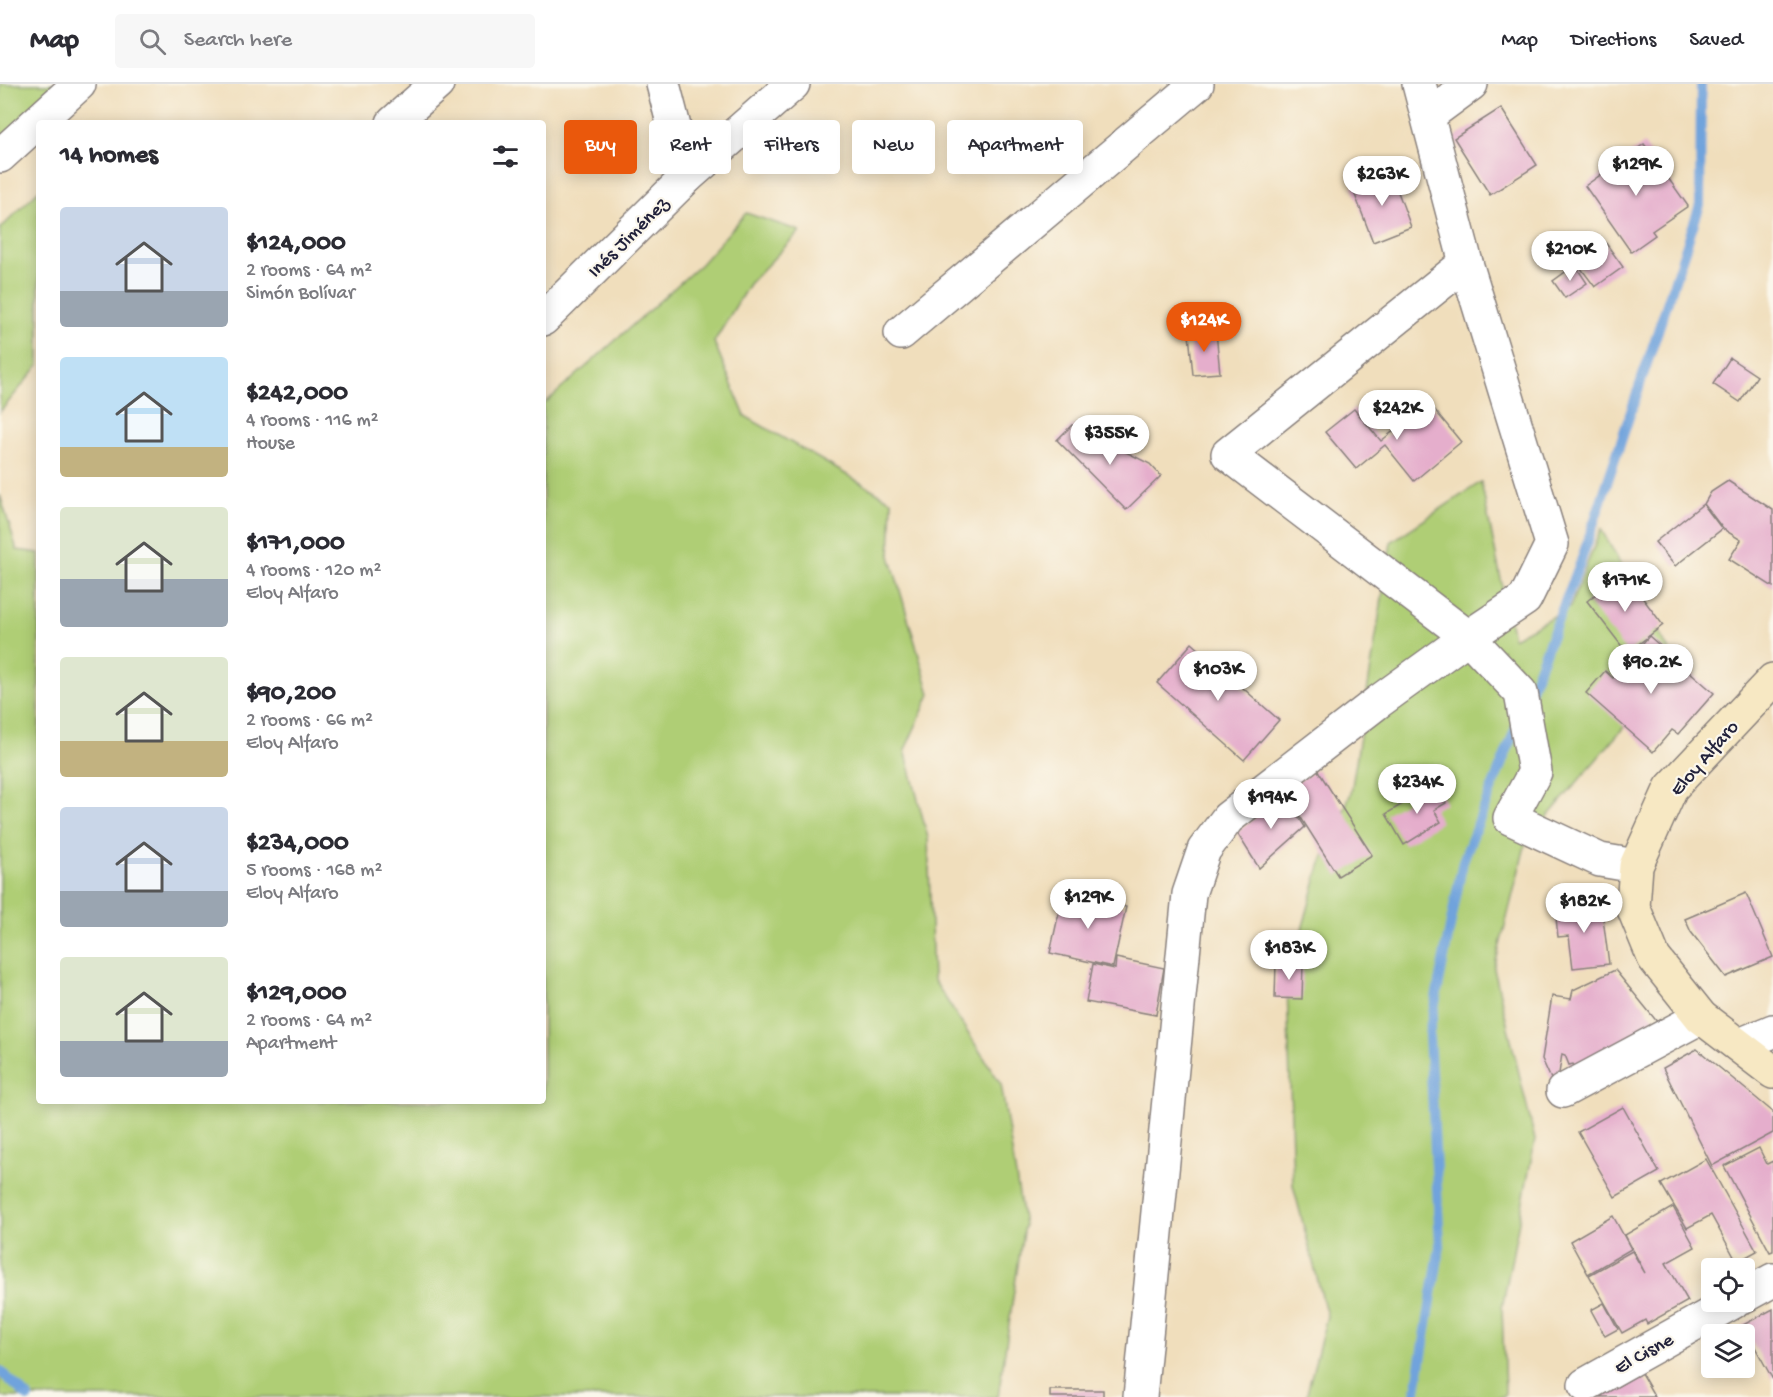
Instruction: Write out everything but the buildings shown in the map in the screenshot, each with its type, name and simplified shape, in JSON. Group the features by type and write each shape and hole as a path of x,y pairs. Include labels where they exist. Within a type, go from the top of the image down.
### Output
{"street":[{"path":"40,120 79,84"},
{"path":"396,120 436,84"},
{"path":"663,84 687,177"},
{"name":"Inés Jiménez","path":"546,316 687,177 794,84"},
{"path":"1140,1397 1189,894 1204,850 1228,818 1378,702 1468,636 1525,599 1552,544 1466,263 1419,84"},
{"path":"1429,115 1471,84"},
{"path":"901,333 1186,89"},
{"path":"0,156 36,123"},
{"path":"1466,263 1228,454 1468,636 1521,693 1535,772 1510,818 1599,860 1636,866"},
{"name":"Eloy Alfaro","path":"1773,680 1671,788 1636,866 1633,908 1654,958 1701,1017 1773,1072"},
{"path":"1563,1091 1701,1017"},
{"path":"1740,1045 1773,1031"},
{"path":"1755,1290 1773,1280"},
{"name":"El Cisne","path":"1585,1385 1715,1312"}],"green space":[{"path":"0,84 79,84 40,120 36,120 36,123 0,156"},
{"path":"36,193 36,369 0,412 0,229"},
{"path":"746,213 800,231 749,284 714,342 745,416 892,501 890,556 930,694 905,750 928,838 933,979 1001,1084 1024,1225 998,1397 0,1397 0,495 17,550 36,553 36,1104 546,1104 546,402 701,264"},
{"path":"1481,482 1513,638 1570,607 1601,529 1677,665 1526,842 1494,969 1535,1140 1502,1308 1505,1393 1502,1397 1306,1397 1327,1316 1293,1185 1287,983 1320,866 1351,793 1391,542"}],"waterway":[{"path":"1529,694 1581,561 1700,205 1701,84"},
{"path":"1415,1397 1440,1246 1429,1034 1463,861 1517,725"},
{"path":"0,1371 28,1397"}]}
